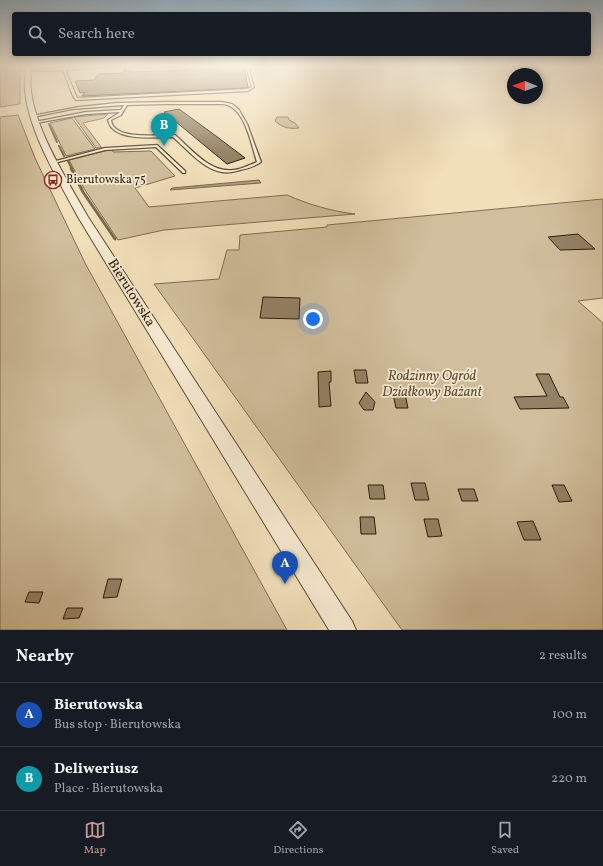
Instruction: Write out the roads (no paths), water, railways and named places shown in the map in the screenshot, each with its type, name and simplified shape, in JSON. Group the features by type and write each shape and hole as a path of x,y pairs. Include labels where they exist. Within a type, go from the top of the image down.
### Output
{"street":[{"name":"Bierutowska","path":"29,95 34,119 54,162 83,217 343,630"}],"lane":[{"path":"74,95 76,99 83,100 159,95"},
{"path":"34,119 83,107 126,104 215,103 234,106 242,116 259,162 236,171 220,171 211,168 174,136 132,136 120,133 109,120 120,114 126,104"},
{"path":"34,119 86,113 122,111"},
{"path":"54,162 105,149 157,146 184,172"}],"waterway":[{"path":"49,124 57,142"},
{"path":"59,146 64,156"},
{"path":"68,161 72,169"},
{"path":"71,168 83,192 115,239"}],"place":[{"name":"Deliweriusz","path":"164,146"},
{"name":"Bierutowska 75","path":"53,180"},
{"name":"Bierutowska","path":"285,584"}],"park label":[{"name":"Rodzinny Ogród Działkowy Bażant","path":"432,384"}]}
